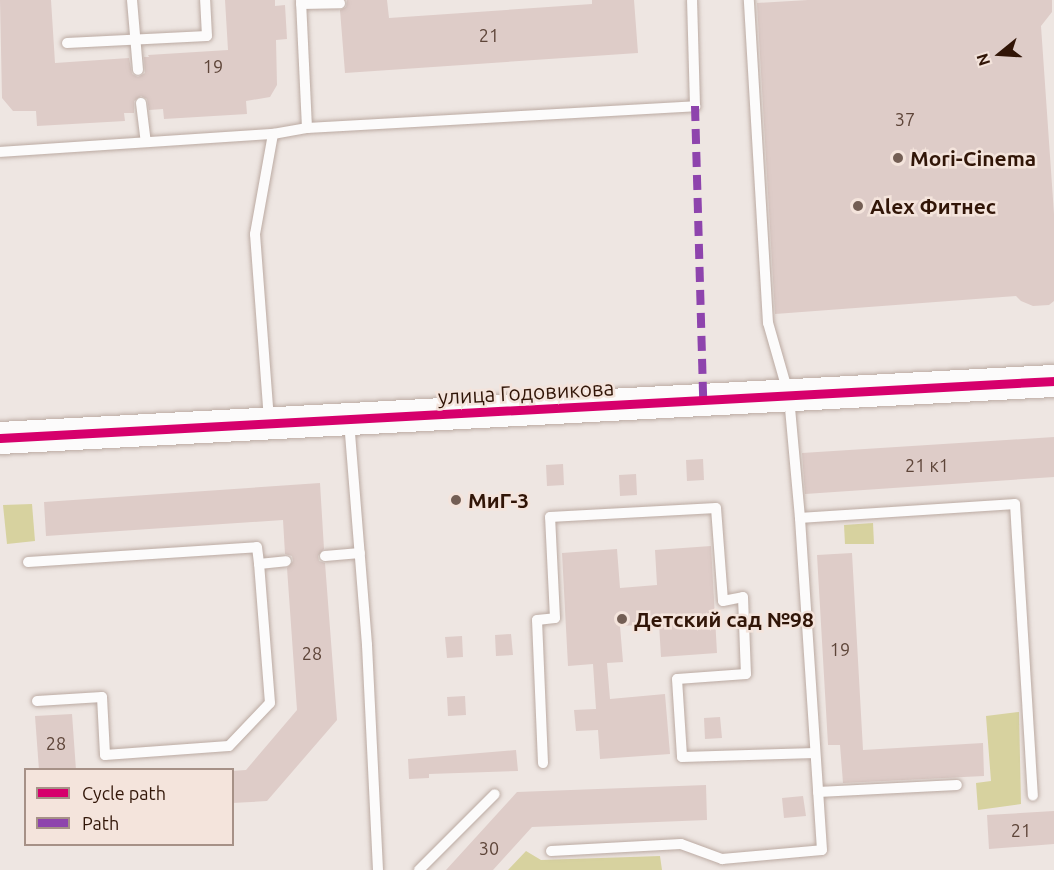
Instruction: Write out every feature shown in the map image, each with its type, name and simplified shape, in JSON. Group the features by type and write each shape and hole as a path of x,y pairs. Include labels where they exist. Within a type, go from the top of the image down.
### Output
{"street":[{"name":"улица Годовикова","path":"0,438 1054,381"}],"lane":[{"path":"132,0 138,70"},
{"path":"67,43 207,36 205,0"},
{"path":"0,152 273,134 307,128 695,106 692,0"},
{"path":"551,850 681,844 722,864 822,850 800,518 789,396 768,322 748,0"},
{"path":"307,128 301,2 340,3"},
{"path":"141,103 146,141"},
{"path":"269,423 255,234 273,134"},
{"path":"349,419 360,554 378,870"},
{"path":"800,518 1015,504 1033,795"},
{"path":"543,763 537,620 555,618 550,518 716,508 723,601 743,597 746,674 677,679 682,757 815,753"},
{"path":"28,562 257,546 270,703 229,746 105,755 102,697 37,701"},
{"path":"325,556 360,554"},
{"path":"259,564 286,561"},
{"path":"818,792 957,785"},
{"path":"418,870 495,795"}],"shaded area":[{"path":"32,504 35,541 7,544 3,505"},
{"path":"873,523 874,544 845,544 844,525"},
{"path":"1019,712 1021,804 978,810 976,783 991,781 986,716"},
{"path":"526,851 541,860 660,856 662,870 508,870"}],"building":[{"path":"0,0 51,0 55,63 129,58 132,74 138,77 145,73 144,57 149,57 148,55 228,50 225,0 275,0 275,6 285,5 287,39 276,40 277,85 270,97 246,101 247,114 164,119 163,109 149,110 147,99 141,96 134,101 134,113 124,113 125,121 37,126 36,111 13,111 2,98"},
{"path":"347,0 387,0 389,18 592,4 592,0 634,0 638,53 345,73 340,10 346,7"},
{"path":"808,0 1052,0 1052,12 1041,26 1054,214 1054,301 1049,305 1033,306 1016,296 775,314 757,3"},
{"path":"1054,437 1054,477 805,494 802,453"},
{"path":"703,459 704,480 687,481 686,460"},
{"path":"563,464 564,485 547,486 546,465"},
{"path":"636,474 637,495 620,496 619,475"},
{"path":"320,483 324,549 318,556 319,561 325,563 337,720 267,801 234,803 234,771 246,770 297,710 287,568 293,561 292,556 285,554 283,520 46,536 44,502"},
{"path":"711,546 717,653 661,657 659,624 620,626 623,662 607,663 610,699 665,694 670,754 600,759 598,730 576,731 574,710 596,709 593,664 568,666 562,553 617,549 620,588 657,585 655,550"},
{"path":"852,553 863,750 983,743 984,776 843,783 840,745 828,745 817,555"},
{"path":"511,634 513,655 496,656 495,635"},
{"path":"462,636 463,657 447,658 445,637"},
{"path":"465,696 466,715 448,716 447,697"},
{"path":"72,714 76,768 39,768 35,716"},
{"path":"720,717 722,738 705,739 704,718"},
{"path":"516,750 518,771 429,774 429,778 409,779 408,759"},
{"path":"706,785 707,820 532,827 493,870 446,870 517,792"},
{"path":"803,796 806,816 784,818 782,798"},
{"path":"1054,811 1054,844 989,849 987,815"}],"marked path":[{"path":"695,106 703,401"}],"cycle path":[{"path":"0,438 1054,381"}],"place":[{"name":"Mori-Cinema","path":"898,158"},
{"name":"Alex Фитнес","path":"858,206"},
{"name":"МиГ-3","path":"456,500"},
{"name":"Детский сад №98","path":"622,619"}]}
